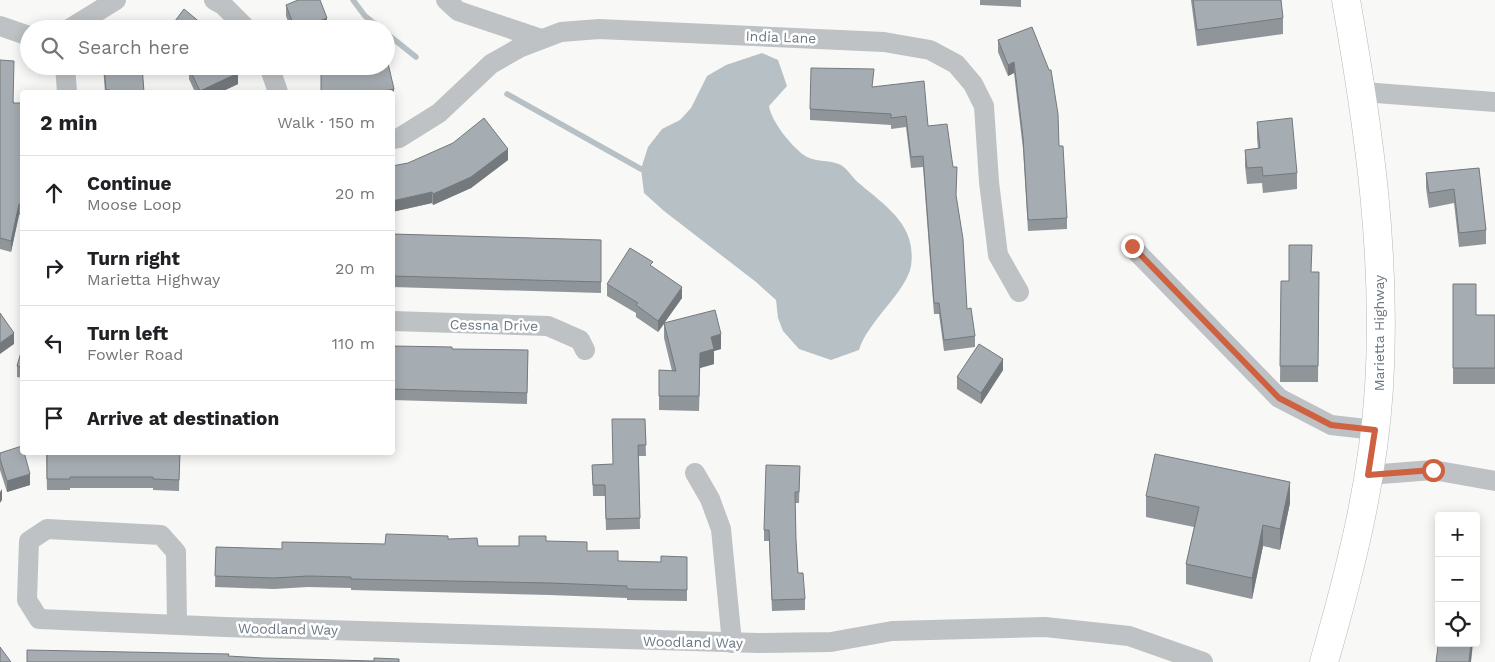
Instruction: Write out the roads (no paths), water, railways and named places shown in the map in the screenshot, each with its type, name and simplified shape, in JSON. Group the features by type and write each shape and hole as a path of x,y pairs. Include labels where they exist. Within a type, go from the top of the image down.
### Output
{"main road":[{"name":"Marietta Highway","path":"1324,662 1350,574 1368,475 1375,430 1380,344 1379,228 1363,92 1346,0"}],"street":[{"path":"84,20 116,0"},
{"path":"214,0 223,5 238,20"},
{"path":"446,0 458,11 541,39"},
{"path":"0,26 20,33"},
{"name":"India Lane","path":"395,139 399,138 439,113 492,64 518,48 561,32 599,29 884,42 930,50 956,64 973,84 984,106 989,182 998,255 1019,292"},
{"path":"66,75 67,90"},
{"path":"272,75 277,90"},
{"path":"1363,92 1495,102"},
{"path":"1132,246 1279,398 1331,425 1375,430"},
{"name":"Cessna Drive","path":"395,321 548,326 580,340 585,350"},
{"path":"1368,475 1433,470 1495,481"},
{"path":"696,473 710,499 721,529 732,643"},
{"name":"Woodland Way","path":"177,625 176,552 161,535 47,529 29,541 27,600 38,619 177,625 732,643 831,642 892,631 1045,627 1129,636 1203,662"}],"waterway":[{"path":"353,0 370,20"},
{"path":"395,40 416,57"},
{"path":"507,94 641,169"}]}
